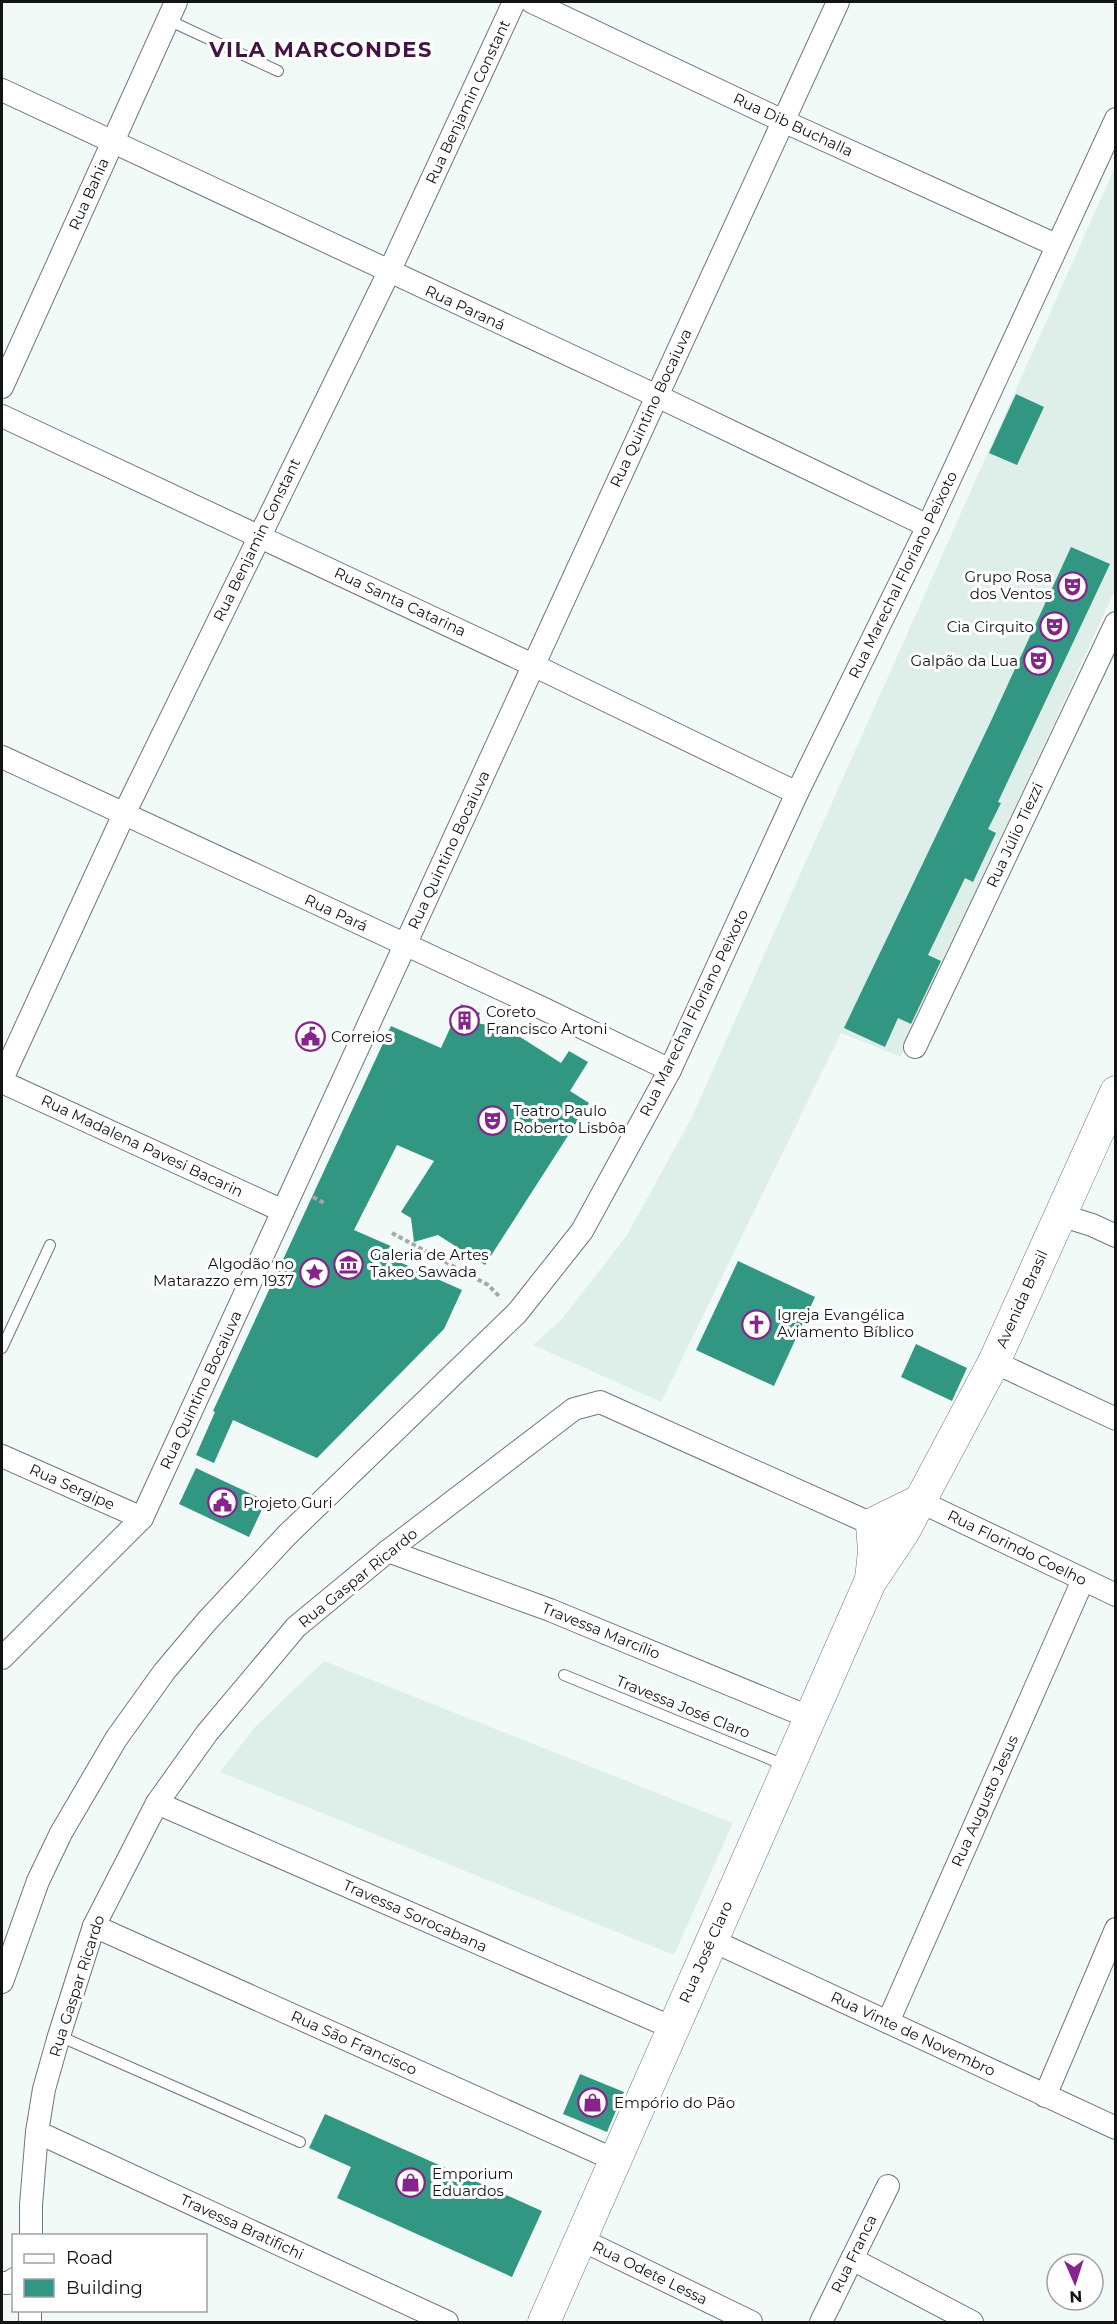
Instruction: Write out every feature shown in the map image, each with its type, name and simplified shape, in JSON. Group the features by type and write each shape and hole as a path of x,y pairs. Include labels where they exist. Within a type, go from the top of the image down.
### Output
{"street":[{"name":"Rua Benjamin Constant","path":"2,1080 124,814 389,272 514,2"},
{"name":"Rua Dib Buchalla","path":"532,2 1056,245"},
{"name":"Rua Quintino Bocaiuva","path":"2,1658 142,1518 838,2"},
{"name":"Rua Bahia","path":"2,387 172,11"},
{"name":"Rua Paraná","path":"2,90 657,396 928,526"},
{"name":"Rua Marechal Floriano Peixoto","path":"2,1982 38,1881 61,1833 116,1739 164,1672 207,1621 287,1535 517,1313 582,1231 670,1070 797,793 928,526 1116,119"},
{"name":"Rua Santa Catarina","path":"2,416 533,665 797,793"},
{"name":"Rua Júlio Tiezzi","path":"915,1047 1116,623"},
{"name":"Rua Pará","path":"2,757 670,1070"},
{"name":"Rua Madalena Pavesi Bacarin","path":"2,1080 283,1211"},
{"name":"Avenida Brasil","path":"919,1502 994,1362 1116,1092"},
{"path":"1060,1215 1092,1225 1116,1236"},
{"path":"994,1362 1116,1419"},
{"name":"Rua Gaspar Ricardo","path":"31,2234 37,2132 44,2089 94,1926 157,1803 207,1733 296,1627 388,1551 574,1409 600,1402 872,1524"},
{"name":"Rua Sergipe","path":"2,1456 142,1518"},
{"path":"872,1524 919,1502"},
{"name":"Rua Florindo Coelho","path":"919,1502 1116,1595"},
{"name":"Rua José Claro","path":"544,2322 870,1582 904,1531 919,1502"},
{"name":"Rua José Claro","path":"870,1582 874,1552 872,1524"},
{"name":"Travessa Marcílio","path":"388,1551 550,1610 811,1718"},
{"name":"Rua Augusto Jesus","path":"888,2022 1083,1580"},
{"name":"Travessa Sorocabana","path":"157,1803 673,2028"},
{"name":"Rua São Francisco","path":"94,1926 615,2160"},
{"path":"1045,2096 1116,1929"},
{"name":"Rua Vinte de Novembro","path":"711,1940 1116,2128"},
{"name":"Travessa Bratifichi","path":"37,2132 447,2322"},
{"name":"Rua Franca","path":"820,2322 888,2186"},
{"name":"Rua Odete Lessa","path":"580,2239 751,2322"},
{"path":"852,2259 972,2322"}],"lane":[{"path":"172,11 278,71"},
{"path":"2,1348 50,1245"},
{"name":"Travessa José Claro","path":"564,1675 790,1767"},
{"path":"59,2036 300,2142"}],"path":[{"path":"392,1233 488,1285 517,1313"}],"shaded area":[{"path":"1115,167 1115,590 901,1057 841,1033 661,1402 533,1345 562,1319 627,1235 692,1117"},
{"path":"324,1661 733,1823 674,1955 220,1772 255,1727"}],"building":[{"path":"1016,394 1044,407 1017,465 989,453"},
{"path":"1071,547 1110,564 998,802 1001,803 988,829 996,833 973,882 965,878 928,955 941,961 911,1024 898,1018 885,1047 844,1028 991,721"},
{"path":"461,1004 480,1013 476,1023 506,1028 561,1063 569,1051 588,1062 570,1091 589,1103 485,1265 438,1235 414,1242 411,1218 401,1212 434,1161 397,1145 354,1230 393,1247 377,1252 462,1290 444,1329 317,1458 233,1420 214,1463 196,1455 215,1412 213,1411 391,1026 441,1048"},
{"name":"Igreja Evangélica Aviamento Bíblico","path":"738,1261 815,1297 774,1386 696,1350"},
{"path":"916,1344 967,1368 952,1401 901,1377"},
{"name":"Projeto Guri","path":"196,1468 266,1501 249,1537 179,1504"},
{"name":"Empório do Pão","path":"580,2074 624,2092 607,2132 563,2114"},
{"name":"Emporium Eduardos","path":"325,2114 542,2211 512,2277 337,2198 351,2167 309,2148"}],"place":[{"name":"Grupo Rosa dos Ventos","path":"1073,586"},
{"name":"Cia Cirquito","path":"1055,627"},
{"name":"Galpão da Lua","path":"1039,661"},
{"name":"Coreto Francisco Artoni","path":"465,1021"},
{"name":"Correios","path":"310,1037"},
{"name":"Teatro Paulo Roberto Lisbôa","path":"492,1120"},
{"name":"Galeria de Artes Takeo Sawada","path":"349,1264"},
{"name":"Algodão no Matarazzo em 1937","path":"315,1273"},
{"name":"Igreja Evangélica Aviamento Bíblico","path":"756,1324"},
{"name":"Projeto Guri","path":"222,1503"},
{"name":"Empório do Pão","path":"593,2103"},
{"name":"Emporium Eduardos","path":"411,2183"}],"district":[{"name":"VILA MARCONDES","path":"321,50"}]}
